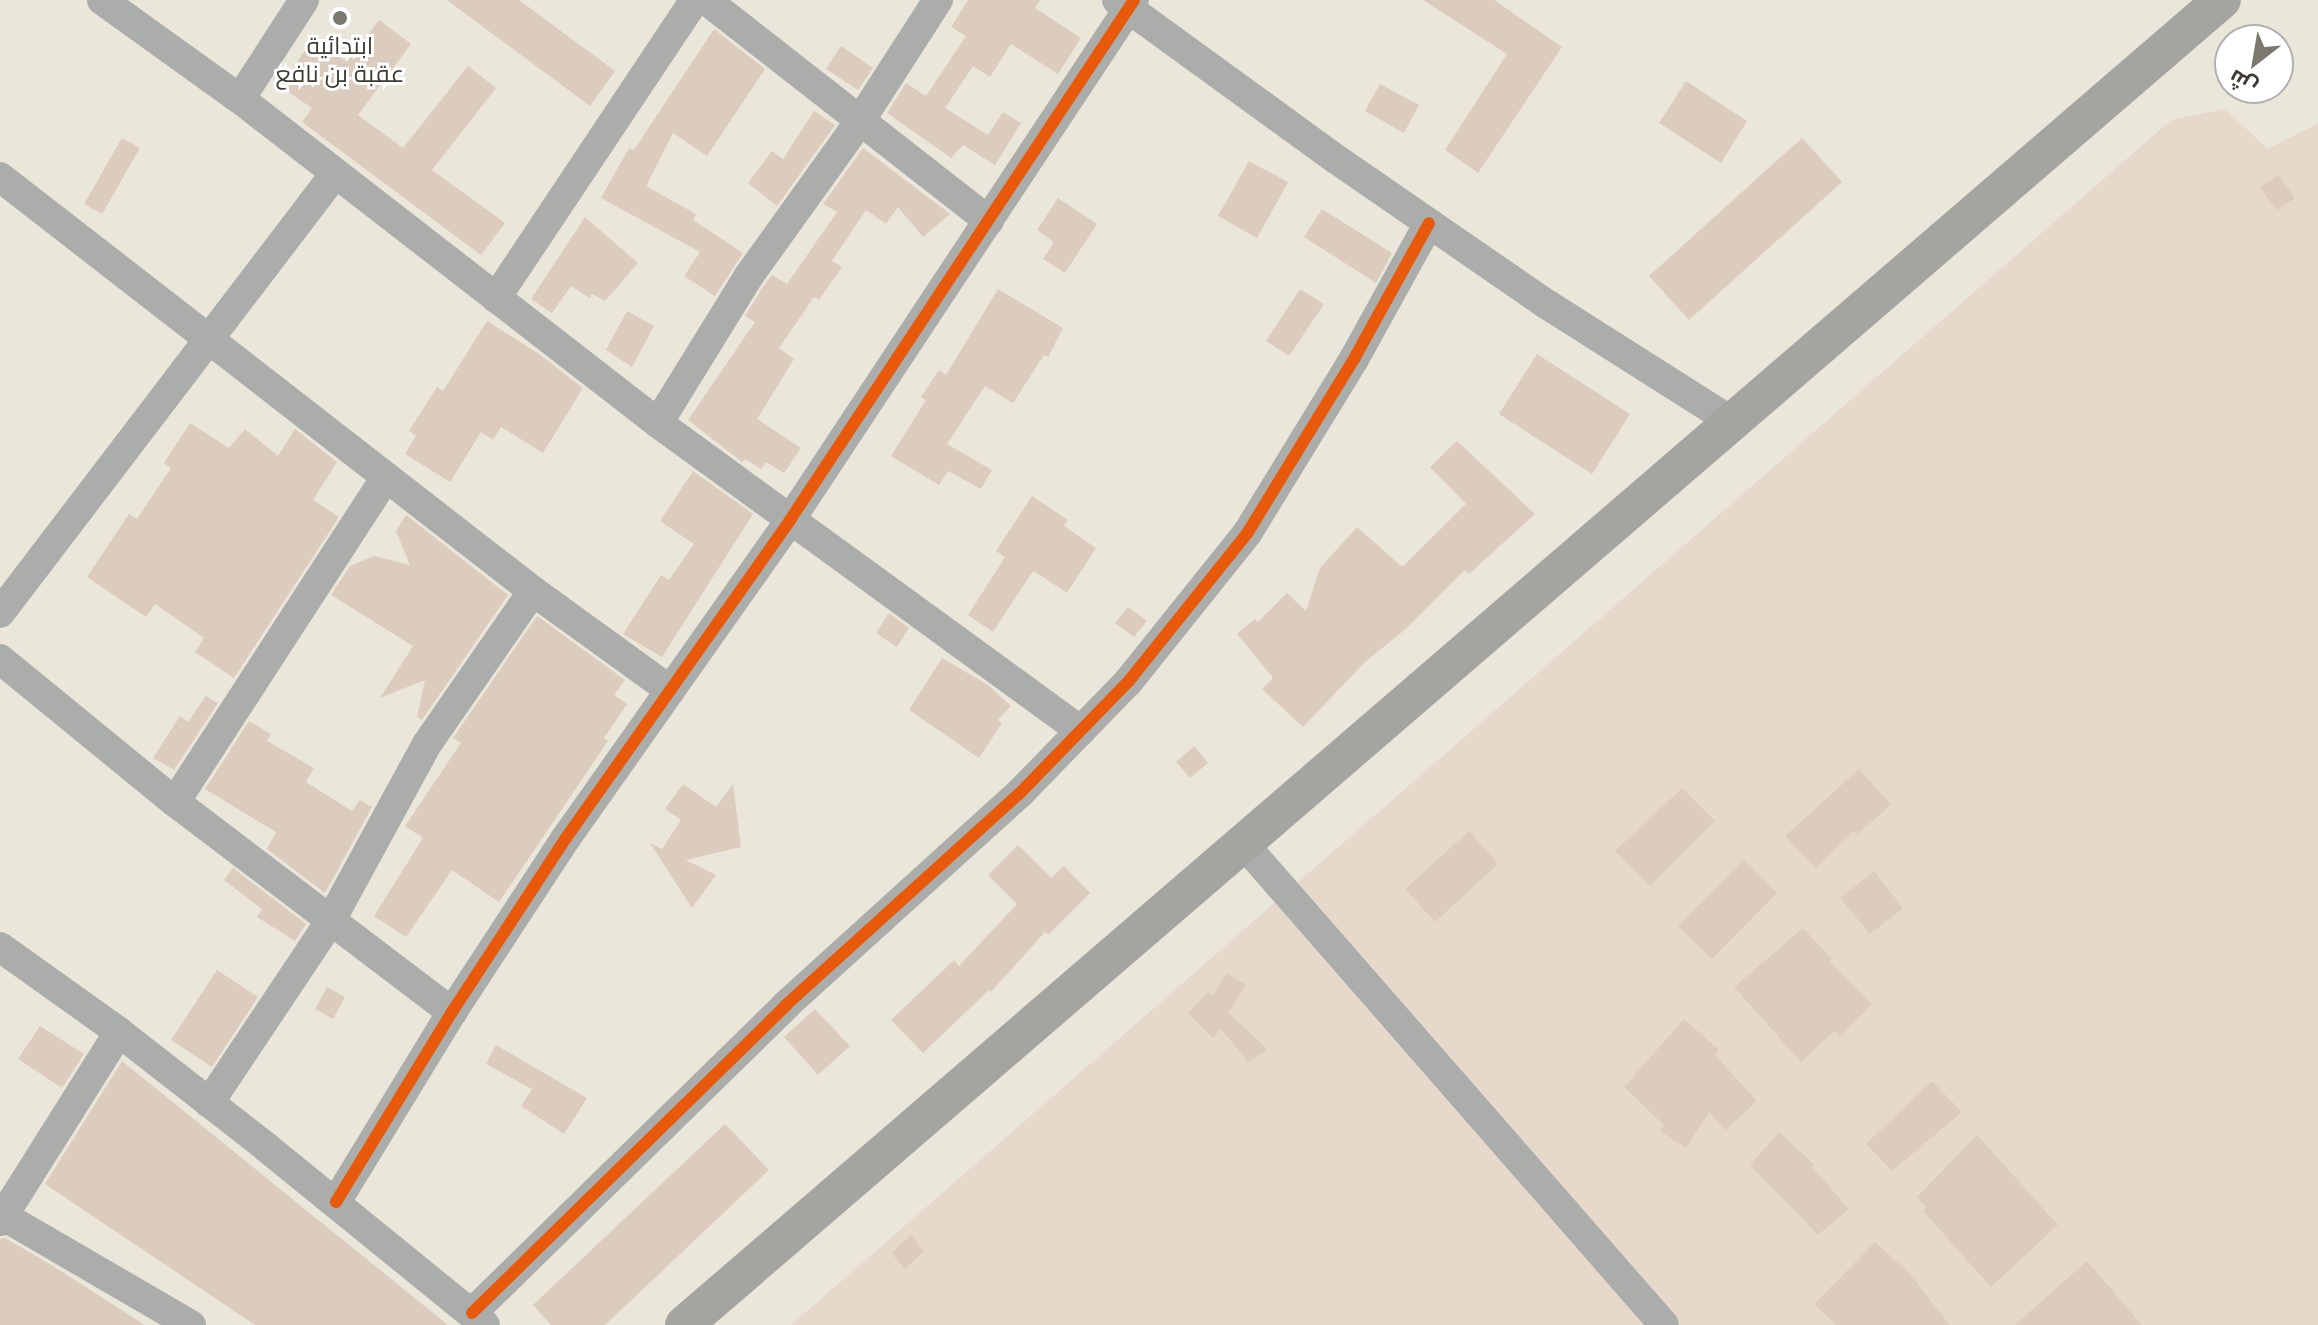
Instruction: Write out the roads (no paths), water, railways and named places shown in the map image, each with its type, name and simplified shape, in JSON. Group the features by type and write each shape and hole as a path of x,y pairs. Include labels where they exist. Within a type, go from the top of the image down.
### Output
{"main road":[{"path":"684,1325 1242,842 2191,0"},
{"path":"659,1325 1722,414 2222,0"}],"street":[{"path":"102,0 240,99 334,175 658,423 1081,731"},
{"path":"240,99 304,0"},
{"path":"496,298 695,0"},
{"path":"706,0 989,221"},
{"path":"658,423 748,277 860,121 938,0"},
{"path":"336,1202 452,1012 566,838 790,520 989,221 1126,3 1429,223 1548,305 1722,414"},
{"path":"0,613 334,175"},
{"path":"0,177 533,591 670,690"},
{"path":"0,947 119,1032 479,1319 786,1005 1019,794 1128,682 1248,532 1354,359 1429,223"},
{"path":"175,802 386,477"},
{"path":"209,1103 331,920 427,744 533,591"},
{"path":"0,659 175,802 452,1012"},
{"path":"1242,842 1664,1325"},
{"path":"119,1032 1,1217 191,1325"}],"place":[{"name":"ابتدائية عقبة بن نافع","path":"340,18"}]}
